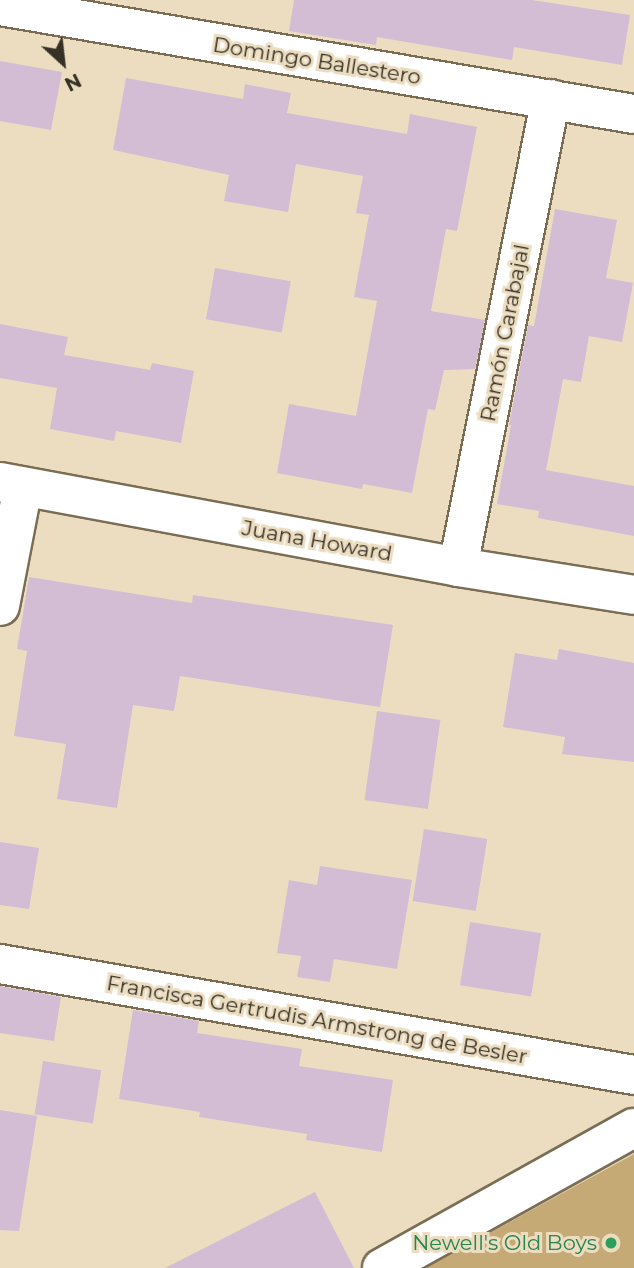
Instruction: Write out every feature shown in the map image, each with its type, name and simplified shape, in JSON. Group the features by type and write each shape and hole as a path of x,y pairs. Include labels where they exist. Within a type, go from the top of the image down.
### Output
{"street":[{"name":"Domingo Ballestero","path":"0,6 124,14 634,114"},
{"name":"Ramón Carabajal","path":"458,567 551,99"},
{"name":"Juana Howard","path":"11,485 458,567 634,595"},
{"path":"0,606 11,485"},
{"name":"Francisca Gertrudis Armstrong de Besler","path":"0,964 634,1075"},
{"path":"382,1268 634,1128"}],"shaded area":[{"path":"634,1154 634,1268 426,1268"}],"building":[{"path":"294,0 532,0 630,15 622,65 514,47 512,60 377,37 376,45 289,31"},
{"path":"0,61 62,72 51,130 0,121"},
{"path":"126,78 243,99 245,84 291,93 287,113 407,134 410,114 477,127 457,231 446,229 431,311 485,320 475,369 444,370 435,410 428,409 412,493 363,484 362,489 277,473 289,404 356,416 377,301 354,297 369,215 356,213 363,176 296,164 288,212 224,201 229,175 113,150"},
{"path":"555,209 617,220 606,278 633,283 622,342 589,336 581,382 563,379 546,470 634,486 634,536 538,518 539,511 497,504 528,325 534,326"},
{"path":"215,268 291,281 282,333 206,319"},
{"path":"0,324 68,337 64,355 150,370 152,363 194,371 181,443 116,431 114,441 50,429 57,388 0,378"},
{"path":"29,577 192,603 193,595 393,625 380,707 180,676 174,711 133,705 117,808 57,799 66,744 14,736 27,651 17,649"},
{"path":"559,649 634,663 634,762 562,754 565,737 503,727 515,653 557,660"},
{"path":"377,711 440,720 428,809 364,800"},
{"path":"424,829 487,839 476,911 413,901"},
{"path":"0,842 39,848 29,909 0,905"},
{"path":"320,866 412,880 397,969 334,959 330,982 297,977 301,956 277,953 289,880 317,885"},
{"path":"470,922 541,933 531,996 460,985"},
{"path":"0,986 61,997 54,1041 0,1033"},
{"path":"133,1010 199,1021 197,1033 302,1049 299,1066 393,1080 382,1152 306,1140 307,1134 199,1117 200,1112 119,1099"},
{"path":"43,1061 101,1070 93,1124 35,1114"},
{"path":"0,1110 37,1116 19,1231 0,1230"},
{"path":"315,1192 354,1268 165,1268 291,1204"}],"place":[{"name":"Newell's Old Boys","path":"611,1243"}]}
